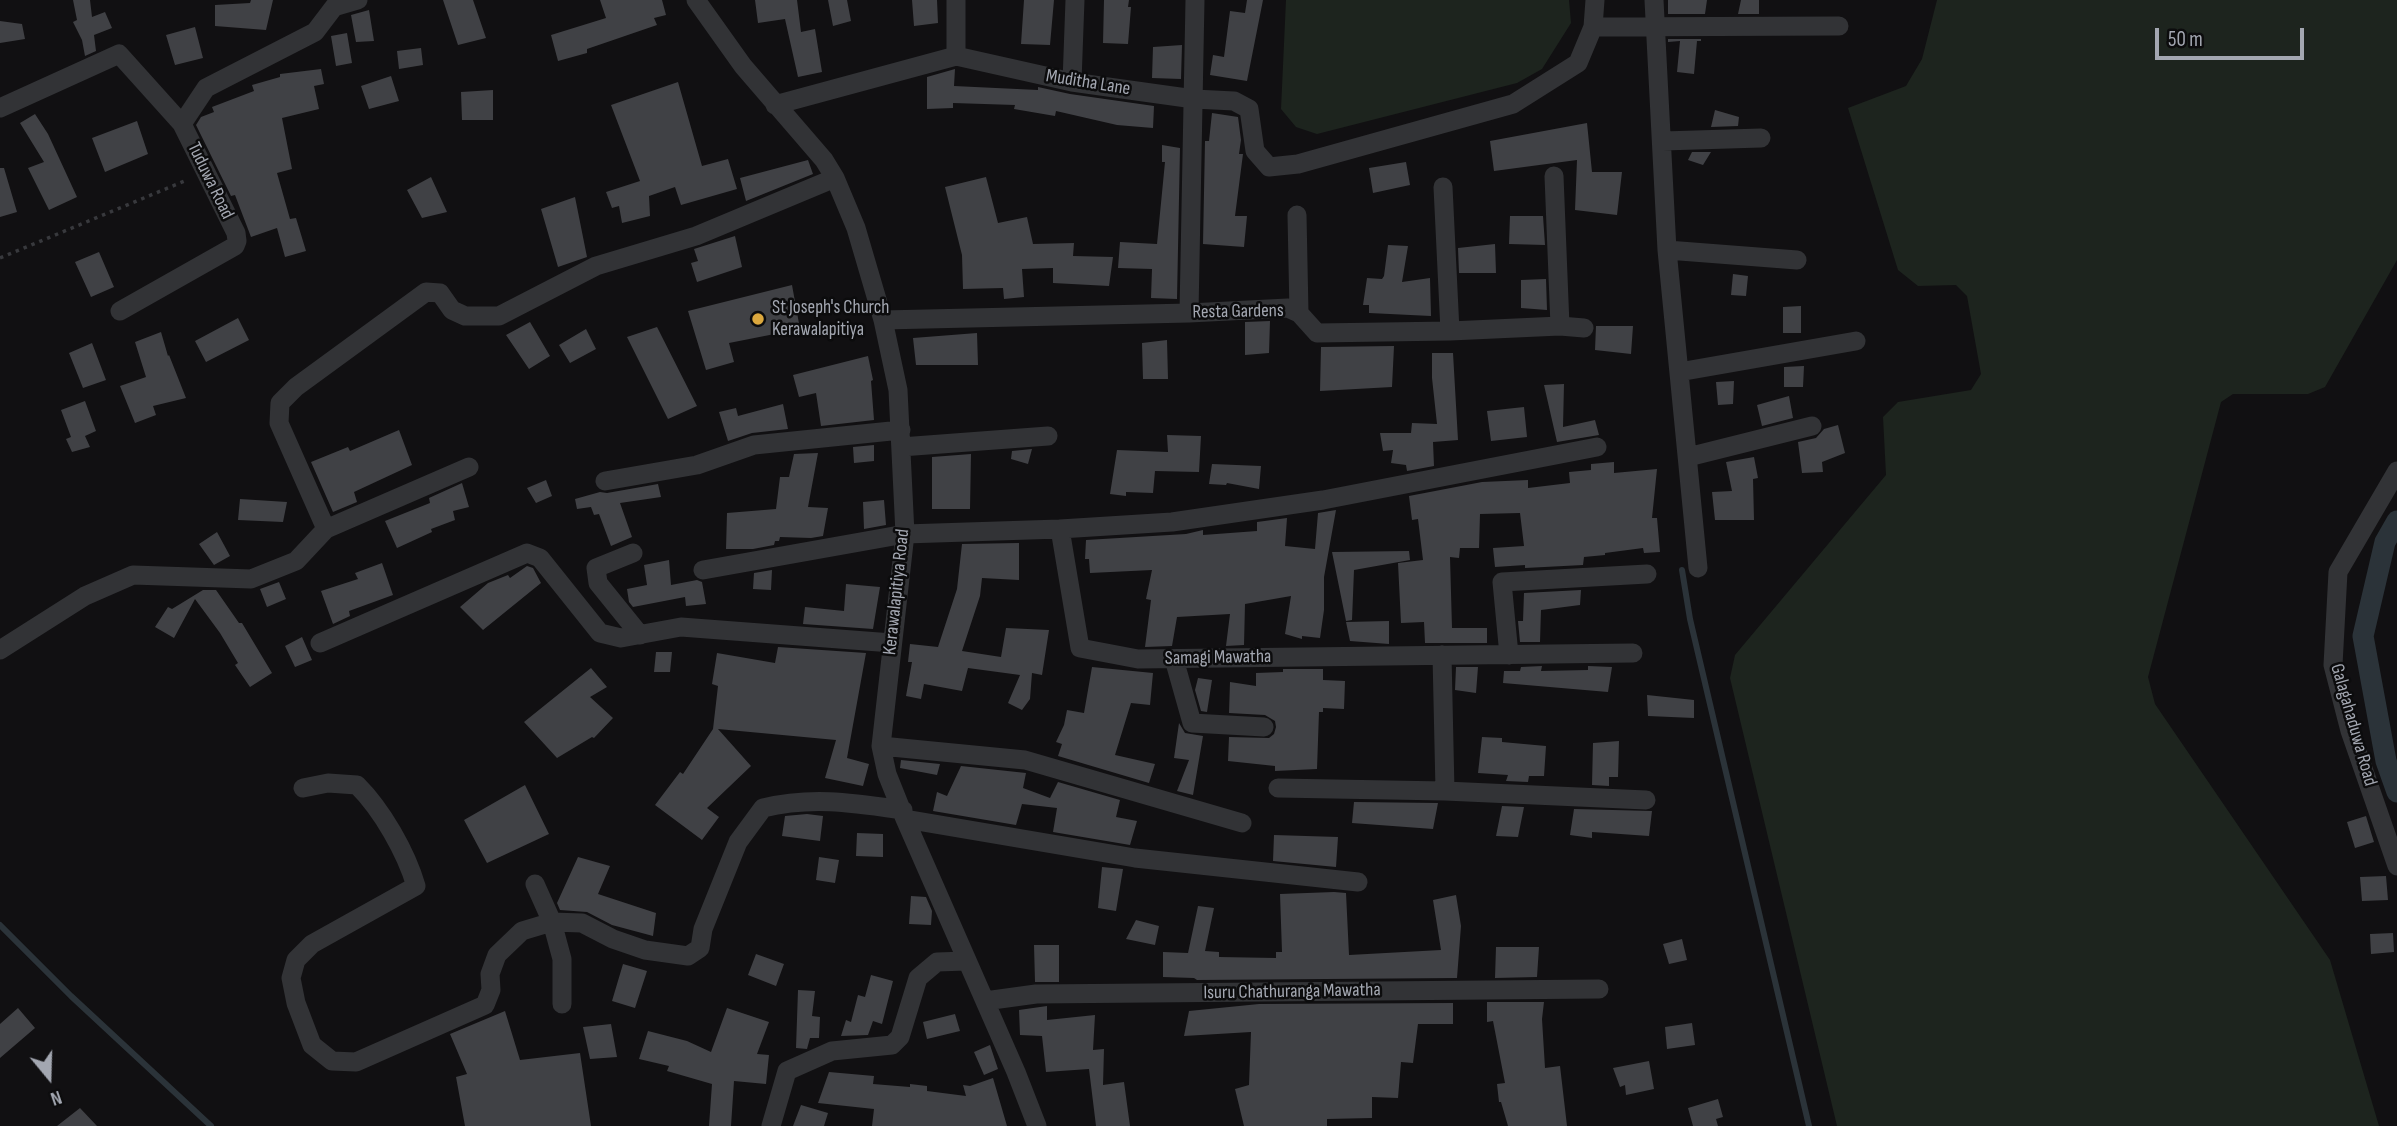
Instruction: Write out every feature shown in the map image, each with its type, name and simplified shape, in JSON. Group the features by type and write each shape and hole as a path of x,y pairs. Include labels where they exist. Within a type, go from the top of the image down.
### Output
{"street":[{"name":"Tuduwa Road","path":"120,311 235,246 237,241 236,233 182,124 206,88 315,32 334,7 359,0"},
{"name":"Kerawalapitiya Road","path":"696,0 743,66 824,160 835,178 863,248 883,320 898,390 905,534 881,746 887,774 1037,1126"},
{"path":"956,0 956,56"},
{"path":"1072,82 1075,0"},
{"path":"1189,313 1195,0"},
{"path":"1595,0 1592,27 1839,26"},
{"path":"1654,0 1667,250 1699,568"},
{"name":"Muditha Lane","path":"775,105 956,56 1072,82 1194,99 1234,101 1249,109 1255,151 1269,167 1298,164 1513,104 1578,63 1592,27"},
{"path":"0,108 120,54 182,124"},
{"path":"1663,141 1760,138"},
{"path":"1555,176 1560,326"},
{"path":"326,529 279,423 280,402 296,387 426,292 440,293 452,310 466,316 499,316 596,266 696,236 835,178"},
{"path":"1443,187 1450,331"},
{"path":"1297,215 1299,313"},
{"path":"1667,250 1797,260"},
{"name":"Resta Gardens","path":"883,320 1288,309 1299,313 1317,332 1450,331 1560,326 1584,328"},
{"path":"1679,372 1856,341"},
{"path":"1688,457 1812,426"},
{"path":"605,481 697,465 754,445 901,438 1048,436"},
{"path":"704,570 905,534 1172,522 1309,502 1597,447"},
{"path":"0,650 85,596 133,575 251,579 296,561 326,529 469,467"},
{"name":"Galagahaduwa Road","path":"2397,471 2338,572 2333,665 2350,731 2397,866"},
{"name":"Samagi Mawatha","path":"1060,529 1080,648 1138,659 1633,653"},
{"path":"320,642 527,553 540,558 600,633 621,638 681,627 892,643"},
{"path":"633,553 596,568 598,583 640,635"},
{"path":"1509,655 1502,582 1647,574"},
{"path":"1442,656 1444,791"},
{"path":"1174,659 1192,723 1264,727"},
{"path":"881,746 1025,760 1242,823"},
{"path":"303,788 328,783 357,785 374,802 412,872 416,886 312,944 296,960 291,978 296,1003 312,1045 332,1061 356,1062 485,1005 491,990 490,974 497,955 522,931 552,922 582,923 613,939 645,950 688,956 700,948 703,929 738,842 763,808 789,802 843,802 1135,858 1358,882"},
{"path":"1278,788 1444,791 1646,800"},
{"path":"535,884 552,922 562,959 562,1004"},
{"path":"771,1126 787,1071 832,1051 892,1045 900,1037 918,978 937,962 966,961"},
{"name":"Isuru Chathuranga Mawatha","path":"985,1000 1036,994 1599,989"}],"path":[{"path":"0,258 205,172"}],"shaded area":[{"path":"1286,0 1569,0 1571,23 1542,69 1517,83 1317,134 1296,127 1281,109"},
{"path":"1937,0 2397,0 2397,260 2325,387 2308,394 2233,394 2221,402 2148,677 2155,704 2330,960 2379,1126 1837,1126 1730,678 1735,655 1886,475 1883,417 1898,402 1971,390 1981,374 1967,296 1956,285 1918,286 1898,270 1848,108 1906,86 1922,59"}],"building":[{"path":"73,0 90,0 92,17 105,12 112,28 94,35 96,51 85,56 82,40 73,22 77,20"},
{"path":"251,0 273,0 266,30 215,26 215,5 250,3"},
{"path":"443,0 473,0 486,38 458,45"},
{"path":"600,0 662,0 666,15 654,18 657,25 587,49 587,53 558,61 551,35 606,18"},
{"path":"755,0 797,0 801,32 815,29 822,72 798,77 785,19 758,23"},
{"path":"828,0 847,0 851,21 833,26"},
{"path":"912,0 937,0 938,23 914,26"},
{"path":"1024,0 1054,0 1050,45 1021,44"},
{"path":"1104,0 1129,0 1128,7 1131,7 1128,44 1103,43"},
{"path":"1247,0 1263,0 1247,81 1210,75 1213,55 1224,57 1230,11 1245,13"},
{"path":"1668,0 1707,0 1705,14 1668,14"},
{"path":"1741,0 1759,0 1759,14 1738,14"},
{"path":"369,10 374,41 356,42 351,15"},
{"path":"0,21 22,24 25,39 0,43"},
{"path":"195,27 203,58 175,65 166,35"},
{"path":"347,33 352,63 336,66 331,36"},
{"path":"1668,39 1701,39 1697,41 1694,74 1677,72 1680,41 1668,42"},
{"path":"1182,45 1181,79 1152,78 1153,47"},
{"path":"421,48 423,65 399,69 397,51"},
{"path":"321,69 324,84 314,86 319,109 282,118 292,169 277,173 290,219 296,218 306,251 285,257 277,228 251,237 235,195 231,196 196,125 201,117 214,112 212,107 254,91 252,85 280,77 280,74"},
{"path":"955,69 954,86 1038,90 1038,87 1154,106 1153,128 1117,125 1056,111 1055,116 1014,109 1015,105 953,103 953,108 927,109 927,77"},
{"path":"391,76 399,101 369,109 361,86"},
{"path":"678,82 702,166 728,159 737,189 681,205 675,187 649,196 650,216 622,223 619,206 612,208 606,192 640,181 611,105"},
{"path":"493,90 493,120 462,120 461,92"},
{"path":"1715,110 1739,117 1738,126 1711,127"},
{"path":"1212,113 1238,117 1241,140 1239,154 1243,154 1235,216 1247,216 1244,247 1203,244 1205,141 1209,141"},
{"path":"35,114 48,134 77,197 49,210 28,168 44,162 20,123"},
{"path":"137,121 148,154 105,172 92,138"},
{"path":"1587,123 1592,172 1622,172 1617,215 1575,210 1577,160 1494,171 1490,141"},
{"path":"1162,145 1180,148 1177,299 1151,298 1152,269 1118,268 1120,242 1157,244 1165,162 1162,162"},
{"path":"1692,152 1711,152 1703,165 1688,160"},
{"path":"808,160 813,174 746,201 740,178"},
{"path":"1406,162 1410,185 1373,193 1369,168"},
{"path":"0,168 4,168 17,212 0,217"},
{"path":"431,177 447,212 422,218 407,190"},
{"path":"986,177 998,223 1027,217 1033,244 1074,243 1073,256 1113,257 1109,286 1053,283 1053,268 1022,269 1024,297 1004,299 1003,288 963,289 962,255 945,187"},
{"path":"575,197 587,257 558,267 541,209"},
{"path":"1510,216 1543,216 1545,245 1509,244"},
{"path":"735,236 742,267 697,282 691,263 698,261 694,249"},
{"path":"1495,244 1496,273 1459,273 1458,248"},
{"path":"1388,245 1408,246 1402,282 1430,278 1431,316 1369,313 1369,305 1363,305 1367,278 1382,279 1384,276"},
{"path":"99,252 114,287 91,297 75,262"},
{"path":"1733,274 1748,276 1746,296 1731,295"},
{"path":"1546,279 1547,310 1521,308 1521,280"},
{"path":"792,285 800,329 729,343 734,362 706,370 688,311"},
{"path":"1801,306 1801,333 1783,333 1783,307"},
{"path":"238,318 249,340 206,362 195,341"},
{"path":"1270,321 1269,353 1245,355 1245,322"},
{"path":"530,322 550,356 529,369 506,335"},
{"path":"1596,326 1633,326 1631,354 1595,350"},
{"path":"657,327 697,406 668,419 627,337"},
{"path":"586,329 596,349 570,363 559,345"},
{"path":"161,332 186,398 153,406 156,415 135,423 120,386 146,377 135,342"},
{"path":"977,333 978,365 916,365 913,338"},
{"path":"1167,340 1168,379 1143,379 1142,343"},
{"path":"92,343 106,380 83,388 69,353"},
{"path":"1394,346 1392,387 1320,391 1321,347"},
{"path":"1432,353 1453,353 1458,440 1433,442 1434,466 1407,471 1406,465 1391,463 1393,450 1383,451 1380,433 1411,433 1412,423 1437,424"},
{"path":"868,356 873,380 874,420 821,426 816,393 799,397 793,375"},
{"path":"1804,366 1803,387 1784,387 1784,367"},
{"path":"1734,381 1733,404 1718,405 1716,382"},
{"path":"1564,384 1563,427 1595,420 1599,435 1557,442 1544,385"},
{"path":"1789,396 1793,418 1762,426 1757,405"},
{"path":"85,401 96,431 85,436 90,447 72,452 66,439 71,437 61,410"},
{"path":"783,404 788,429 752,433 728,441 719,412 736,408 738,416"},
{"path":"1524,407 1527,437 1491,441 1487,411"},
{"path":"1838,425 1845,453 1822,462 1823,472 1802,473 1798,442 1816,438 1824,429"},
{"path":"399,430 412,465 354,492 357,502 333,512 311,462 348,447 350,451"},
{"path":"1167,435 1201,436 1199,472 1155,471 1153,493 1126,492 1126,496 1110,494 1117,450 1168,452"},
{"path":"874,445 874,461 854,463 853,447"},
{"path":"1032,449 1028,464 1011,459 1012,451"},
{"path":"818,453 808,507 828,508 823,536 780,537 774,545 753,549 726,549 727,513 776,509 780,477 789,477 794,454"},
{"path":"971,454 970,509 932,509 932,457"},
{"path":"1754,457 1758,478 1753,479 1754,520 1715,520 1712,492 1732,491 1726,462"},
{"path":"1614,462 1614,473 1657,469 1652,518 1657,518 1660,552 1644,553 1643,548 1605,553 1584,557 1583,565 1495,567 1493,548 1524,546 1520,513 1480,514 1479,548 1460,548 1459,558 1450,557 1452,628 1487,628 1487,643 1425,643 1424,622 1401,623 1398,563 1423,560 1418,519 1412,520 1409,496 1482,482 1528,480 1528,488 1570,483 1569,472 1591,470 1591,464"},
{"path":"1212,464 1261,466 1259,489 1227,483 1209,484"},
{"path":"546,480 552,496 536,503 527,488"},
{"path":"462,483 469,507 453,511 455,520 431,529 432,532 397,548 385,521 430,503 429,498"},
{"path":"658,484 661,497 620,503 632,537 611,546 599,514 594,515 591,507 577,509 575,499 600,492"},
{"path":"240,499 287,502 283,522 238,520"},
{"path":"884,500 886,525 864,529 863,502"},
{"path":"1336,510 1324,577 1324,610 1320,638 1302,636 1302,639 1285,634 1291,596 1245,604 1244,645 1226,646 1230,614 1177,617 1172,646 1145,647 1151,600 1146,599 1152,570 1090,573 1089,559 1085,559 1086,540 1186,534 1203,530 1203,535 1257,531 1257,522 1287,518 1285,546 1315,549 1318,513"},
{"path":"217,532 230,556 214,565 199,544"},
{"path":"1019,543 1019,580 982,578 980,596 962,651 1001,657 1006,628 1049,630 1042,675 1032,673 1030,699 1022,710 1008,703 1020,675 968,668 962,691 924,684 921,699 906,696 912,662 908,662 910,644 938,647 957,589 962,544"},
{"path":"1409,551 1410,560 1354,570 1352,620 1346,621 1332,552"},
{"path":"669,560 671,585 697,580 702,582 706,604 686,606 685,597 633,607 629,602 627,589 647,585 644,565"},
{"path":"382,563 393,595 349,611 350,616 333,624 321,591 358,579 355,573"},
{"path":"527,566 533,568 541,583 483,630 460,607 488,583 508,575 510,578"},
{"path":"772,570 771,590 753,589 754,573"},
{"path":"279,582 286,599 267,607 260,589"},
{"path":"846,584 880,587 873,629 803,624 805,607 844,611"},
{"path":"203,590 216,590 239,623 242,623 272,673 250,687 235,665 238,663 220,633 195,599 174,638 155,627 168,607 172,609"},
{"path":"1581,590 1580,605 1541,610 1540,642 1520,642 1518,621 1523,621 1524,593"},
{"path":"1389,621 1389,644 1350,641 1346,622"},
{"path":"302,637 312,660 295,667 285,646"},
{"path":"778,647 866,653 847,758 869,764 863,786 825,778 836,740 718,729 751,766 707,808 719,817 702,840 655,805 680,772 683,774 713,729 718,686 712,684 717,653 775,663"},
{"path":"656,652 672,652 670,672 654,672"},
{"path":"1542,666 1541,671 1588,670 1588,666 1612,667 1608,692 1503,683 1504,671"},
{"path":"1092,667 1153,673 1150,705 1131,703 1115,755 1155,764 1149,783 1058,756 1062,744 1056,742 1067,710 1084,713"},
{"path":"1456,667 1478,667 1476,693 1455,690"},
{"path":"591,668 607,687 590,697 613,718 594,738 557,758 524,722"},
{"path":"1283,669 1323,669 1323,680 1345,681 1344,709 1323,708 1323,712 1319,712 1317,769 1275,771 1275,766 1228,761 1229,737 1269,738 1276,727 1275,721 1265,715 1229,713 1230,682 1256,686 1256,673 1283,672"},
{"path":"1198,678 1212,680 1207,712 1201,711 1195,690"},
{"path":"1647,695 1694,700 1694,718 1648,716"},
{"path":"1179,723 1185,733 1203,736 1193,795 1177,791 1189,760 1174,758"},
{"path":"1482,737 1502,738 1502,742 1546,746 1544,776 1529,776 1528,782 1506,781 1508,775 1478,773"},
{"path":"1619,741 1618,777 1609,777 1609,786 1592,785 1593,743"},
{"path":"901,760 940,764 937,775 900,768"},
{"path":"961,766 1026,773 1023,788 1050,798 1058,782 1120,800 1116,817 1137,821 1130,845 1053,832 1057,808 1022,804 1016,825 933,811 937,792 947,796"},
{"path":"525,785 549,834 487,863 464,820"},
{"path":"1354,802 1438,803 1433,829 1352,823"},
{"path":"1502,806 1524,807 1518,837 1496,836"},
{"path":"1574,809 1652,811 1649,836 1592,832 1592,838 1570,835"},
{"path":"785,816 823,816 820,841 782,836"},
{"path":"2366,816 2374,842 2355,848 2347,822"},
{"path":"857,833 883,834 883,857 856,856"},
{"path":"1274,835 1338,837 1336,867 1273,861"},
{"path":"578,857 610,866 598,894 656,913 653,936 612,925 587,912 560,910 557,903"},
{"path":"819,857 839,860 835,883 816,880"},
{"path":"1102,867 1123,869 1116,911 1098,908"},
{"path":"2386,876 2388,900 2362,901 2360,877"},
{"path":"1346,893 1349,955 1441,950 1433,900 1456,895 1461,926 1457,978 1197,980 1163,977 1163,952 1188,953 1198,906 1214,908 1205,951 1219,952 1219,957 1276,958 1276,952 1282,952 1280,894"},
{"path":"911,896 926,897 932,911 931,925 909,924"},
{"path":"1136,920 1159,926 1155,945 1126,939"},
{"path":"2393,933 2394,952 2371,954 2370,934"},
{"path":"1682,939 1687,960 1669,964 1663,944"},
{"path":"1034,945 1059,945 1059,982 1035,982"},
{"path":"1496,947 1539,947 1537,977 1495,978"},
{"path":"756,954 784,964 776,986 748,975"},
{"path":"623,964 647,971 635,1008 612,1001"},
{"path":"871,975 893,981 882,1024 873,1021 868,1035 841,1036 846,1020 851,1022 858,995 865,997"},
{"path":"798,990 815,991 812,1016 820,1017 819,1038 810,1038 807,1049 796,1048"},
{"path":"1487,1002 1544,1002 1542,1019 1545,1068 1560,1066 1567,1126 1508,1126 1499,1102 1497,1084 1505,1083 1493,1021 1487,1022"},
{"path":"1453,1003 1453,1024 1418,1024 1413,1063 1401,1062 1398,1098 1372,1097 1372,1118 1327,1119 1327,1126 1244,1126 1235,1089 1249,1085 1251,1032 1184,1036 1189,1011 1259,1004"},
{"path":"1047,1006 1047,1020 1095,1015 1093,1050 1104,1049 1103,1085 1124,1082 1130,1126 1096,1126 1089,1069 1046,1072 1042,1036 1020,1035 1019,1010"},
{"path":"18,1008 35,1028 0,1058 0,1024"},
{"path":"727,1008 769,1022 757,1054 769,1055 766,1084 734,1081 731,1126 709,1126 712,1084 667,1071 669,1066 639,1059 648,1031 687,1041 711,1052"},
{"path":"505,1011 520,1060 580,1053 591,1126 465,1126 456,1077 467,1074 450,1034"},
{"path":"955,1014 960,1031 927,1039 923,1022"},
{"path":"1692,1023 1695,1045 1667,1049 1665,1027"},
{"path":"611,1024 617,1057 590,1059 583,1027"},
{"path":"990,1045 998,1069 984,1075 974,1052"},
{"path":"1649,1061 1654,1089 1626,1095 1625,1085 1620,1087 1613,1068"},
{"path":"829,1072 874,1076 873,1084 927,1086 927,1091 966,1096 963,1085 970,1086 993,1078 1007,1126 872,1126 874,1109 818,1103"},
{"path":"1718,1099 1723,1117 1716,1119 1718,1126 1693,1126 1688,1108"},
{"path":"801,1105 828,1113 824,1126 793,1126"},
{"path":"80,1108 97,1126 57,1126"}],"waterway":[{"path":"2397,521 2385,542 2363,636 2386,761 2397,792"},
{"path":"1682,570 1690,619 1809,1126"},
{"path":"0,925 71,996 211,1126"}],"place":[{"name":"St Joseph's Church Kerawalapitiya","path":"758,319"}]}
